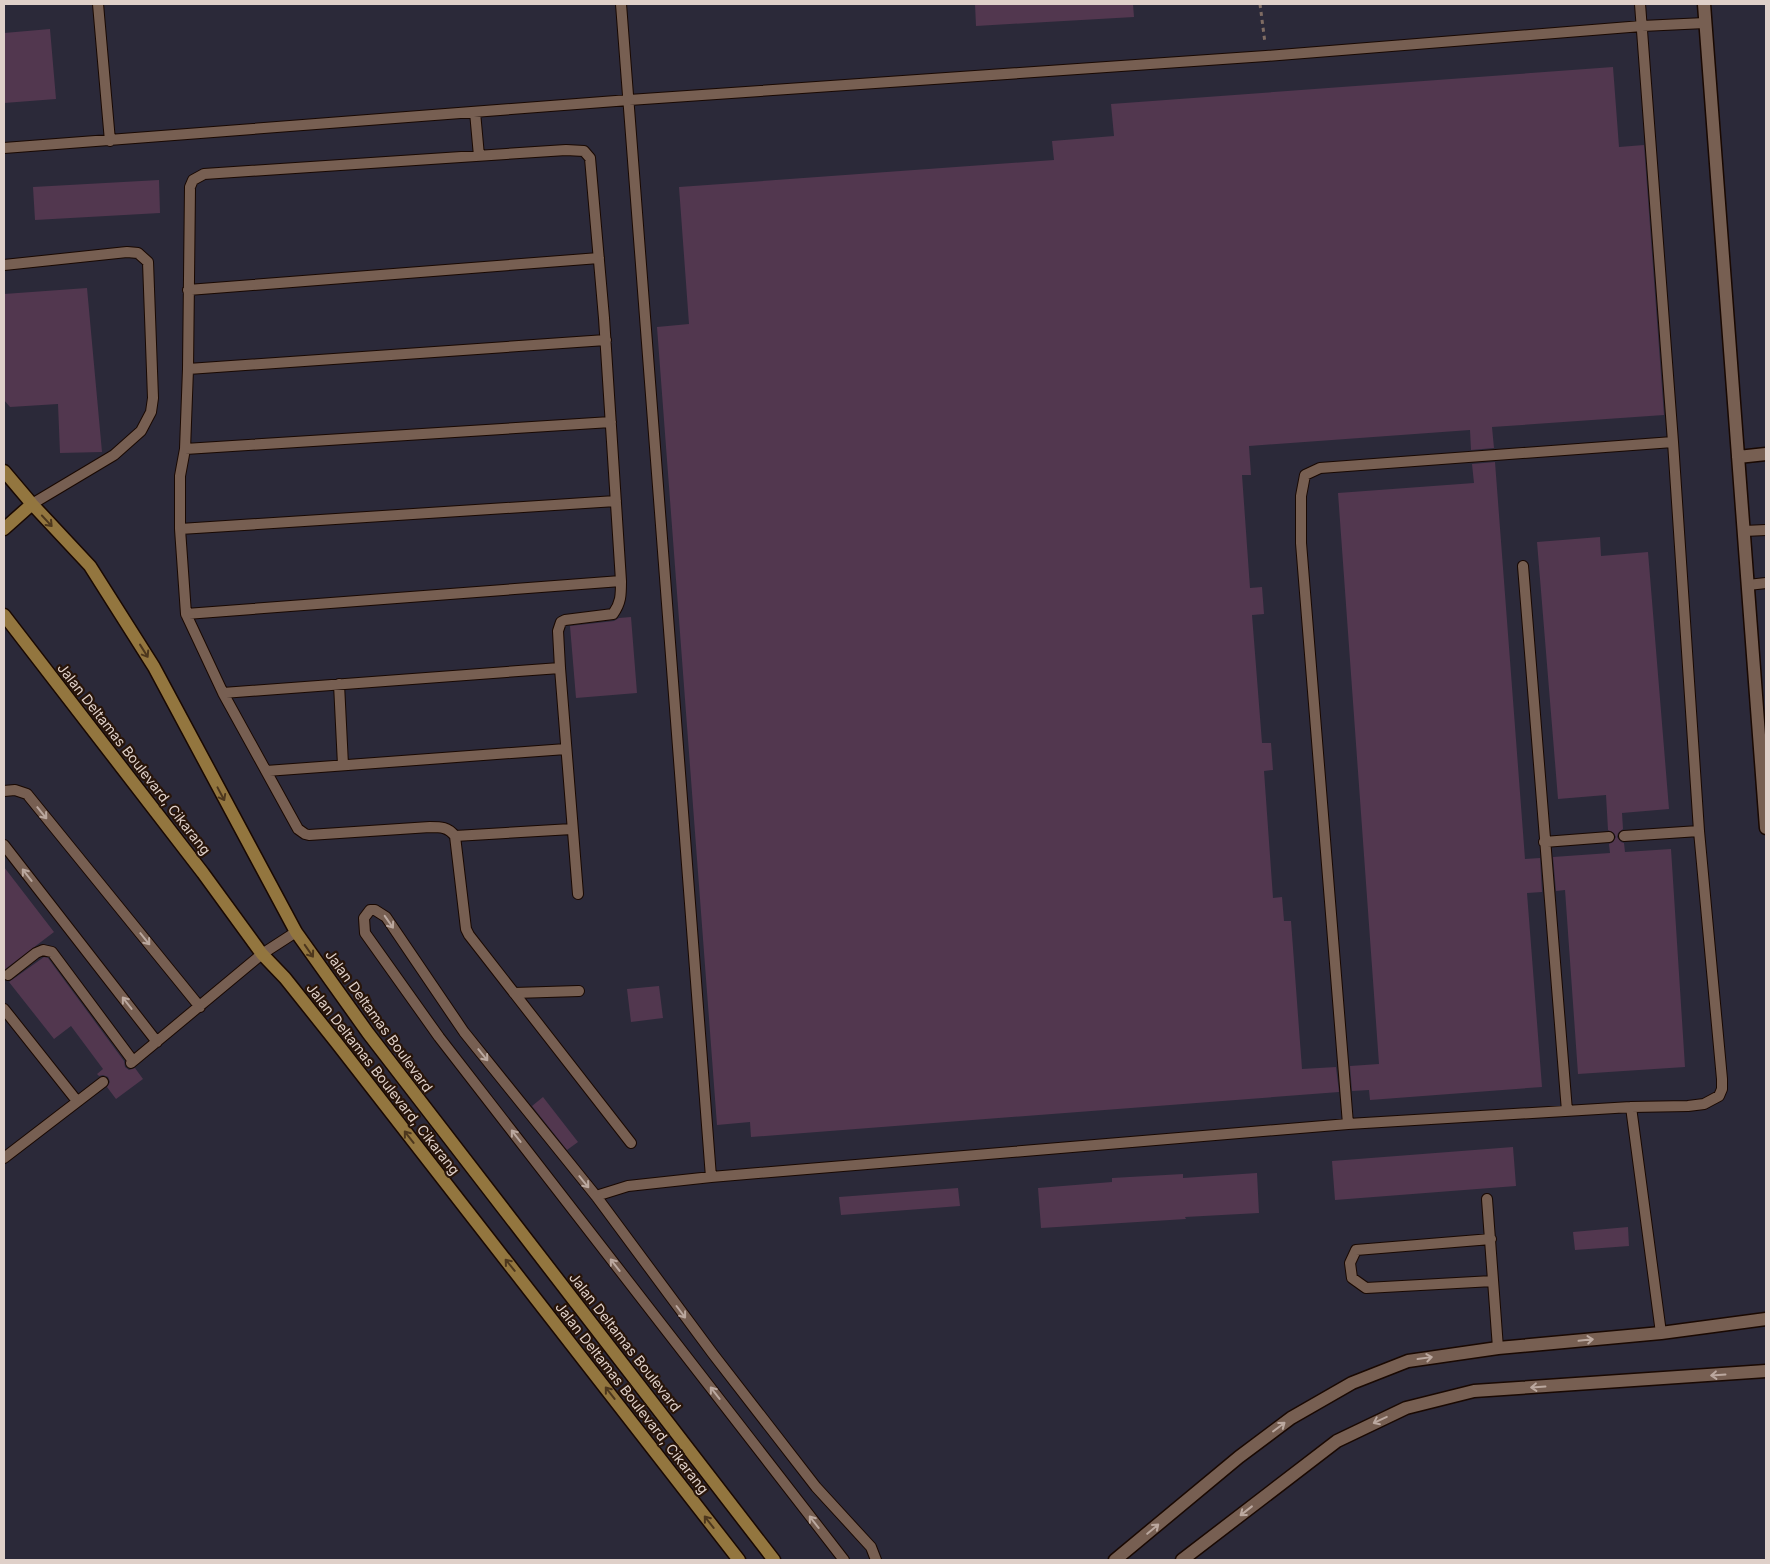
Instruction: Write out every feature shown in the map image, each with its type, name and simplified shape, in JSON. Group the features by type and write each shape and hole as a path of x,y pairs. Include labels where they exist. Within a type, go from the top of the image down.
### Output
{"street":[{"path":"1704,4 1766,828"},
{"path":"1738,457 1766,454"},
{"name":"Jalan Deltamas Boulevard","path":"4,471 90,566 154,667 296,932 368,1033 774,1560"},
{"path":"4,529 32,504"},
{"name":"Jalan Deltamas Boulevard, Cikarang","path":"4,615 197,865 262,954 285,978 739,1560"},
{"path":"1116,1560 1239,1458 1291,1418 1352,1382 1408,1361 1498,1348 1660,1333 1766,1319"},
{"path":"1182,1560 1336,1441 1406,1408 1474,1391 1766,1371"}],"lane":[{"path":"98,4 110,141"},
{"path":"621,4 710,1177"},
{"path":"596,1196 628,1186 710,1177 1348,1124 1704,1104 1720,1096 1722,1089 1699,831 1673,442 1640,4"},
{"path":"4,148 629,100 1266,56 1642,26 1705,23"},
{"path":"475,112 479,156"},
{"path":"578,894 558,631 560,624 565,620 613,614 621,598 606,340 590,158 584,151 566,150 204,174 194,180 190,187 188,369 185,449 180,476 180,529 186,614 223,692 298,830 305,834 440,827 450,830 456,836 466,929 473,942 631,1143"},
{"path":"4,265 127,252 138,253 148,262 153,398 151,412 142,432 114,455 32,504"},
{"path":"188,290 599,258"},
{"path":"188,369 606,340"},
{"path":"185,449 611,422"},
{"path":"1348,1124 1301,543 1301,496 1305,475 1320,468 1673,442"},
{"path":"180,529 616,501"},
{"path":"1744,531 1762,531"},
{"path":"1523,566 1567,1112"},
{"path":"186,614 621,581"},
{"path":"1748,585 1765,583"},
{"path":"223,692 560,668"},
{"path":"339,684 343,765"},
{"path":"266,771 566,749"},
{"path":"4,791 15,790 27,794 200,1007"},
{"path":"456,836 572,829"},
{"path":"1624,836 1699,831"},
{"path":"1544,842 1608,837"},
{"path":"4,845 157,1042"},
{"path":"844,1560 438,1036 365,933 364,918 370,910 375,910 386,917 464,1032 596,1196 713,1354 816,1487 871,1547 876,1560"},
{"path":"8,975 36,953 43,950 52,952 132,1062 262,954 296,932"},
{"path":"514,994 579,991"},
{"path":"4,1009 77,1100"},
{"path":"4,1158 77,1100 103,1082"},
{"path":"1631,1108 1660,1333"},
{"path":"1487,1199 1498,1348"},
{"path":"1491,1239 1356,1250 1350,1262 1352,1278 1366,1288 1493,1281"}],"path":[{"path":"1260,4 1266,56"}],"shaded area":[{"path":"4,4 1766,4 1766,1560 4,1560"}],"building":[{"path":"975,4 1133,4 1134,17 976,26"},
{"path":"50,29 56,99 4,103 4,33"},
{"path":"1613,67 1619,147 1644,145 1664,415 1492,427 1494,448 1471,450 1470,430 1249,446 1251,475 1242,475 1250,588 1262,587 1264,614 1252,615 1262,743 1271,743 1273,770 1264,771 1273,898 1282,897 1284,921 1291,921 1302,1069 1336,1067 1339,1092 751,1137 750,1122 717,1125 657,327 689,324 679,187 1054,160 1052,141 1114,136 1111,104"},
{"path":"159,180 160,213 35,220 33,187"},
{"path":"87,288 102,452 60,453 58,404 10,407 4,400 4,294"},
{"path":"1495,462 1525,859 1540,858 1542,892 1527,893 1542,1087 1370,1100 1369,1090 1352,1091 1350,1066 1379,1064 1338,493 1474,483 1472,464"},
{"path":"1600,537 1601,556 1648,552 1669,809 1622,813 1623,829 1618,833 1617,837 1624,843 1625,852 1671,849 1685,1067 1578,1074 1565,890 1556,891 1553,857 1610,853 1609,844 1616,837 1614,833 1608,830 1606,795 1558,799 1537,542"},
{"path":"631,617 637,693 576,698 570,626"},
{"path":"4,867 54,932 4,970"},
{"path":"44,957 48,958 124,1061 125,1067 129,1070 135,1068 143,1079 116,1099 107,1087 110,1082 108,1077 97,1074 103,1069 71,1026 54,1039 9,982"},
{"path":"659,986 663,1018 631,1022 627,989"},
{"path":"543,1097 578,1142 567,1150 532,1106"},
{"path":"1513,1147 1516,1186 1335,1200 1332,1161"},
{"path":"1257,1173 1259,1213 1041,1228 1038,1188 1112,1182 1112,1178 1183,1174 1183,1178"},
{"path":"958,1188 960,1206 841,1215 839,1197"},
{"path":"1628,1227 1629,1246 1575,1250 1573,1232"}]}
